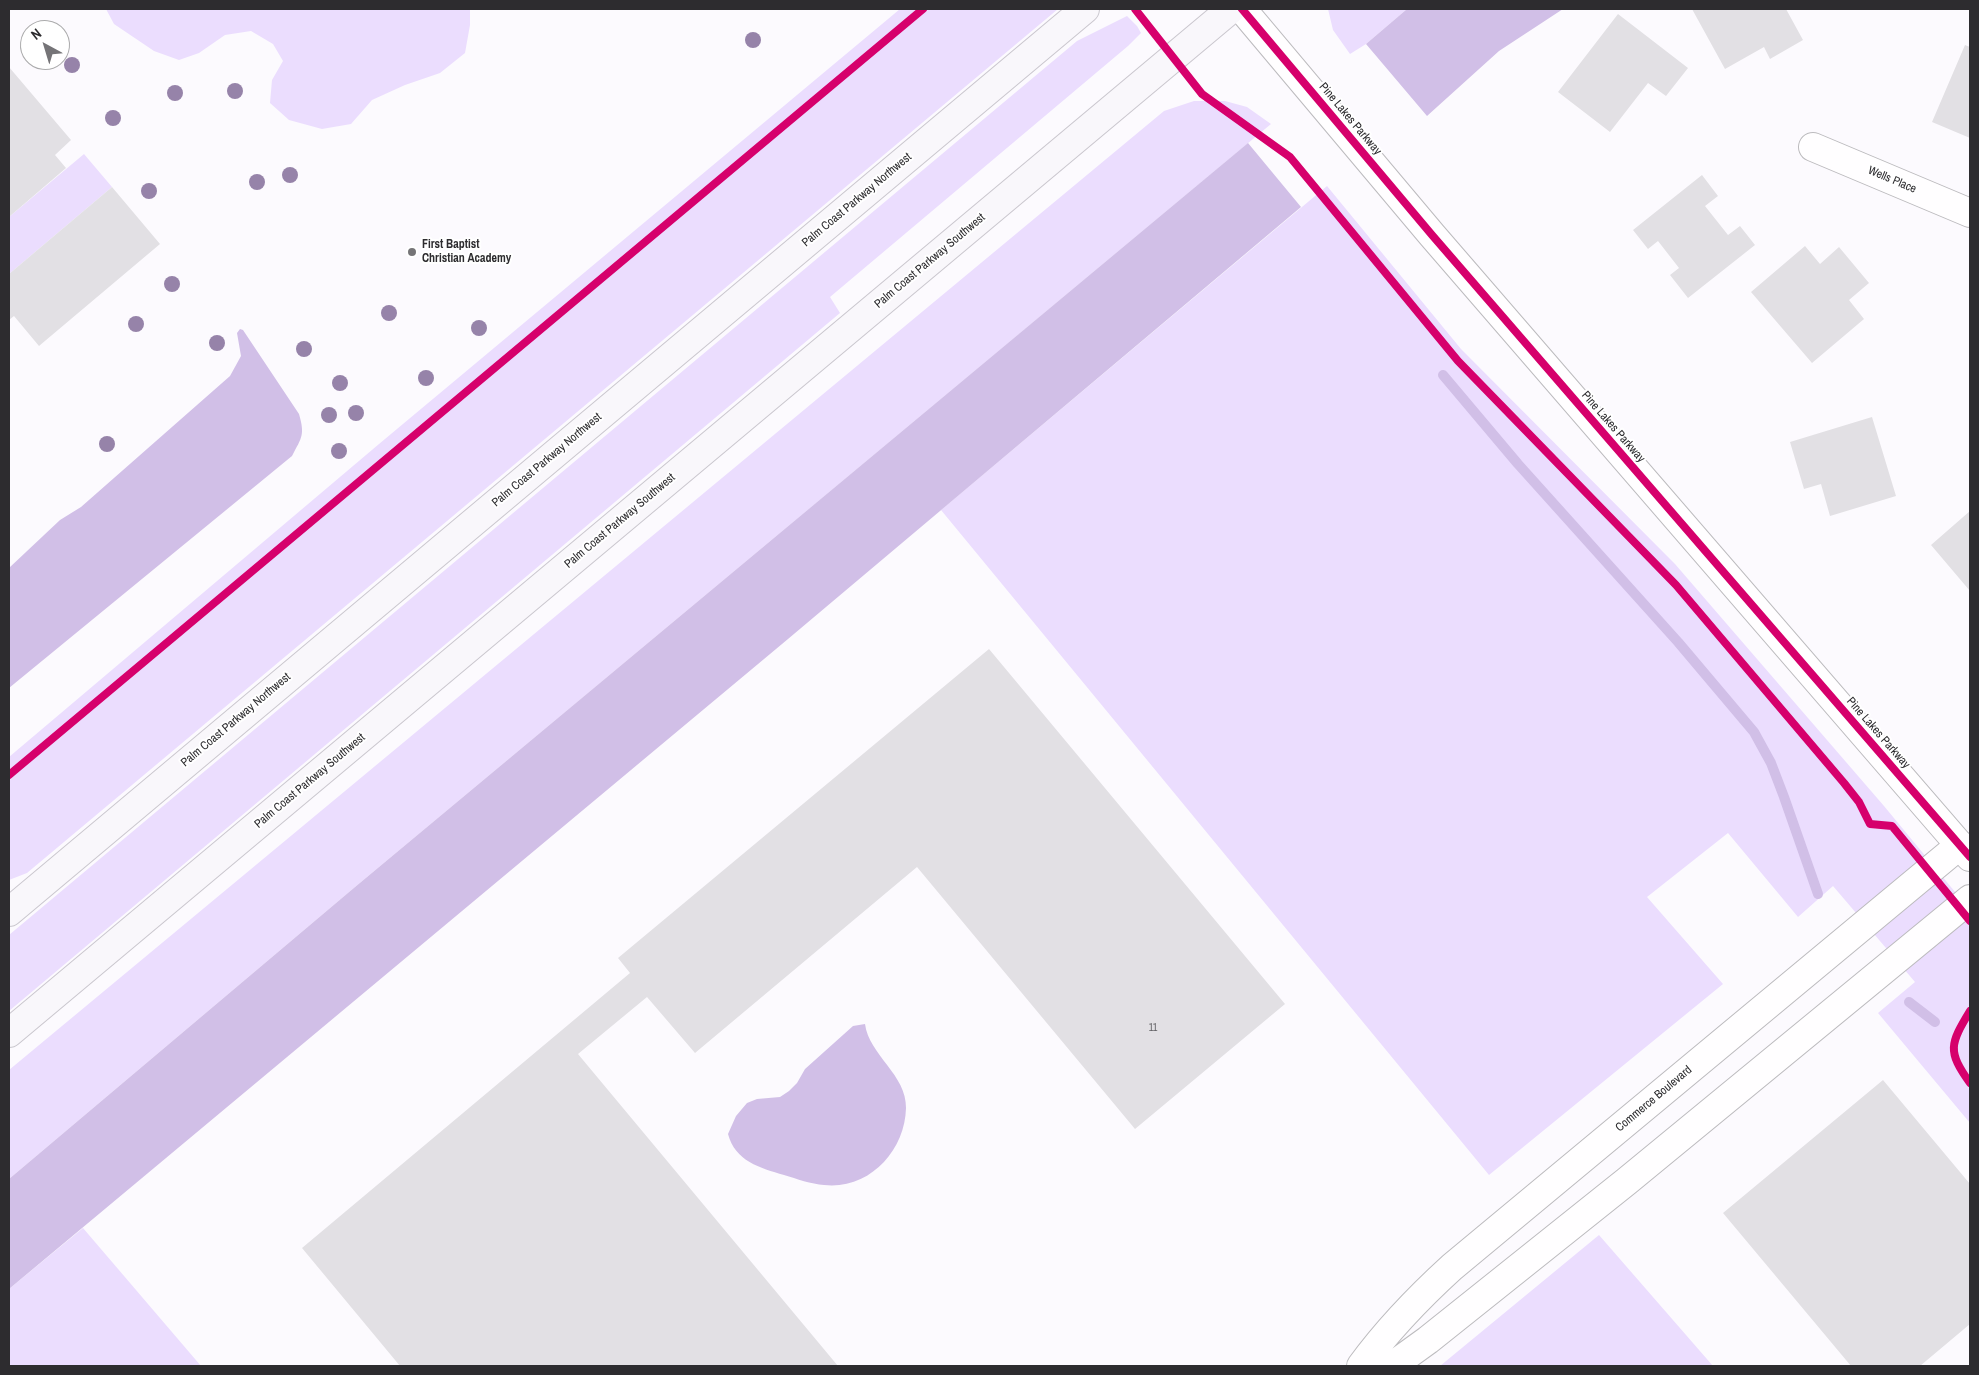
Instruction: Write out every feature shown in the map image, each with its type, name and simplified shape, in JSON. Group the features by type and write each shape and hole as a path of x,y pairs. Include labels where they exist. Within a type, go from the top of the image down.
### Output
{"main road":[{"name":"Palm Coast Parkway Northwest","path":"9,912 1085,9"},
{"name":"Palm Coast Parkway Southwest","path":"9,1033 1231,9"}],"street":[{"name":"Pine Lakes Parkway","path":"1242,9 1432,235 1965,851"},
{"name":"Wells Place","path":"1813,147 1970,213"},
{"name":"Commerce Boulevard","path":"1361,1366 1396,1322 1452,1267 1965,851"},
{"path":"1392,1366 1428,1340 1627,1181 1970,899"}],"shaded area":[{"path":"106,9 470,9 470,25 465,53 440,73 405,85 372,100 351,124 322,129 289,120 270,103 272,80 283,61 273,44 251,31 225,35 199,53 179,60 154,51 114,24"},
{"path":"900,9 1058,9 27,873 9,880 9,757 379,444"},
{"path":"1328,9 1407,9 1366,44 1350,54 1333,30"},
{"path":"1407,9 1563,9 1499,51 1427,116 1366,44"},
{"path":"1127,16 1141,33 830,297 840,313 9,1011 9,935 1077,41"},
{"path":"1194,101 1225,101 1247,107 1271,124 355,887 9,1179 9,1070 1164,111"},
{"path":"1248,143 1301,207 788,639 9,1289 9,1179 355,887"},
{"path":"84,154 112,187 9,274 9,217"},
{"path":"1327,186 1461,349 1675,564 1884,806 1970,910 1970,1123 1878,1013 1915,982 1833,886 1798,917 1728,833 1647,897 1723,984 1489,1175 941,510"},
{"path":"240,329 243,330 299,414 302,436 292,456 9,688 9,568 60,520 81,507 230,376 241,356 237,333"},
{"path":"865,1024 873,1046 895,1075 905,1096 904,1124 899,1139 882,1164 856,1181 840,1185 824,1185 814,1184 766,1169 742,1157 731,1143 728,1134 736,1116 747,1103 757,1099 780,1097 789,1091 797,1083 805,1069 853,1026"},
{"path":"83,1228 201,1366 9,1366 9,1289"},
{"path":"1599,1235 1713,1366 1440,1366"}],"building":[{"path":"1692,9 1786,9 1803,40 1770,59 1764,47 1725,69"},
{"path":"1618,14 1688,68 1666,96 1648,83 1610,132 1558,92"},
{"path":"1965,45 1970,47 1970,138 1932,122"},
{"path":"9,67 71,140 55,155 66,168 9,217"},
{"path":"1702,175 1718,196 1705,206 1728,235 1740,226 1755,245 1688,298 1670,275 1679,268 1658,241 1648,249 1633,230"},
{"path":"112,187 160,244 39,346 14,316 9,320 9,274"},
{"path":"1805,246 1820,264 1839,247 1869,283 1849,300 1864,319 1812,363 1751,292"},
{"path":"1872,417 1896,496 1830,516 1821,484 1804,489 1790,442"},
{"path":"1970,511 1970,591 1931,545"},
{"path":"989,649 1285,1004 1135,1129 917,867 695,1053 647,997 578,1054 838,1366 400,1366 302,1248 630,973 618,958"},
{"path":"1883,1080 1970,1184 1970,1324 1920,1366 1851,1366 1723,1213"}],"waterway":[{"path":"1443,375 1518,464 1678,642 1754,732 1771,763 1818,894"},
{"path":"1909,1002 1935,1022"}],"cycle path":[{"path":"9,775 923,9"},
{"path":"1135,9 1202,94 1290,157 1458,361 1676,585 1844,783 1859,802 1870,824 1892,826 1970,921"},
{"path":"1242,9 1432,235 1970,857"},
{"path":"1970,1011 1958,1032 1954,1047 1957,1063 1970,1083"}],"place":[{"name":"First Baptist Christian Academy","path":"412,252"}]}
